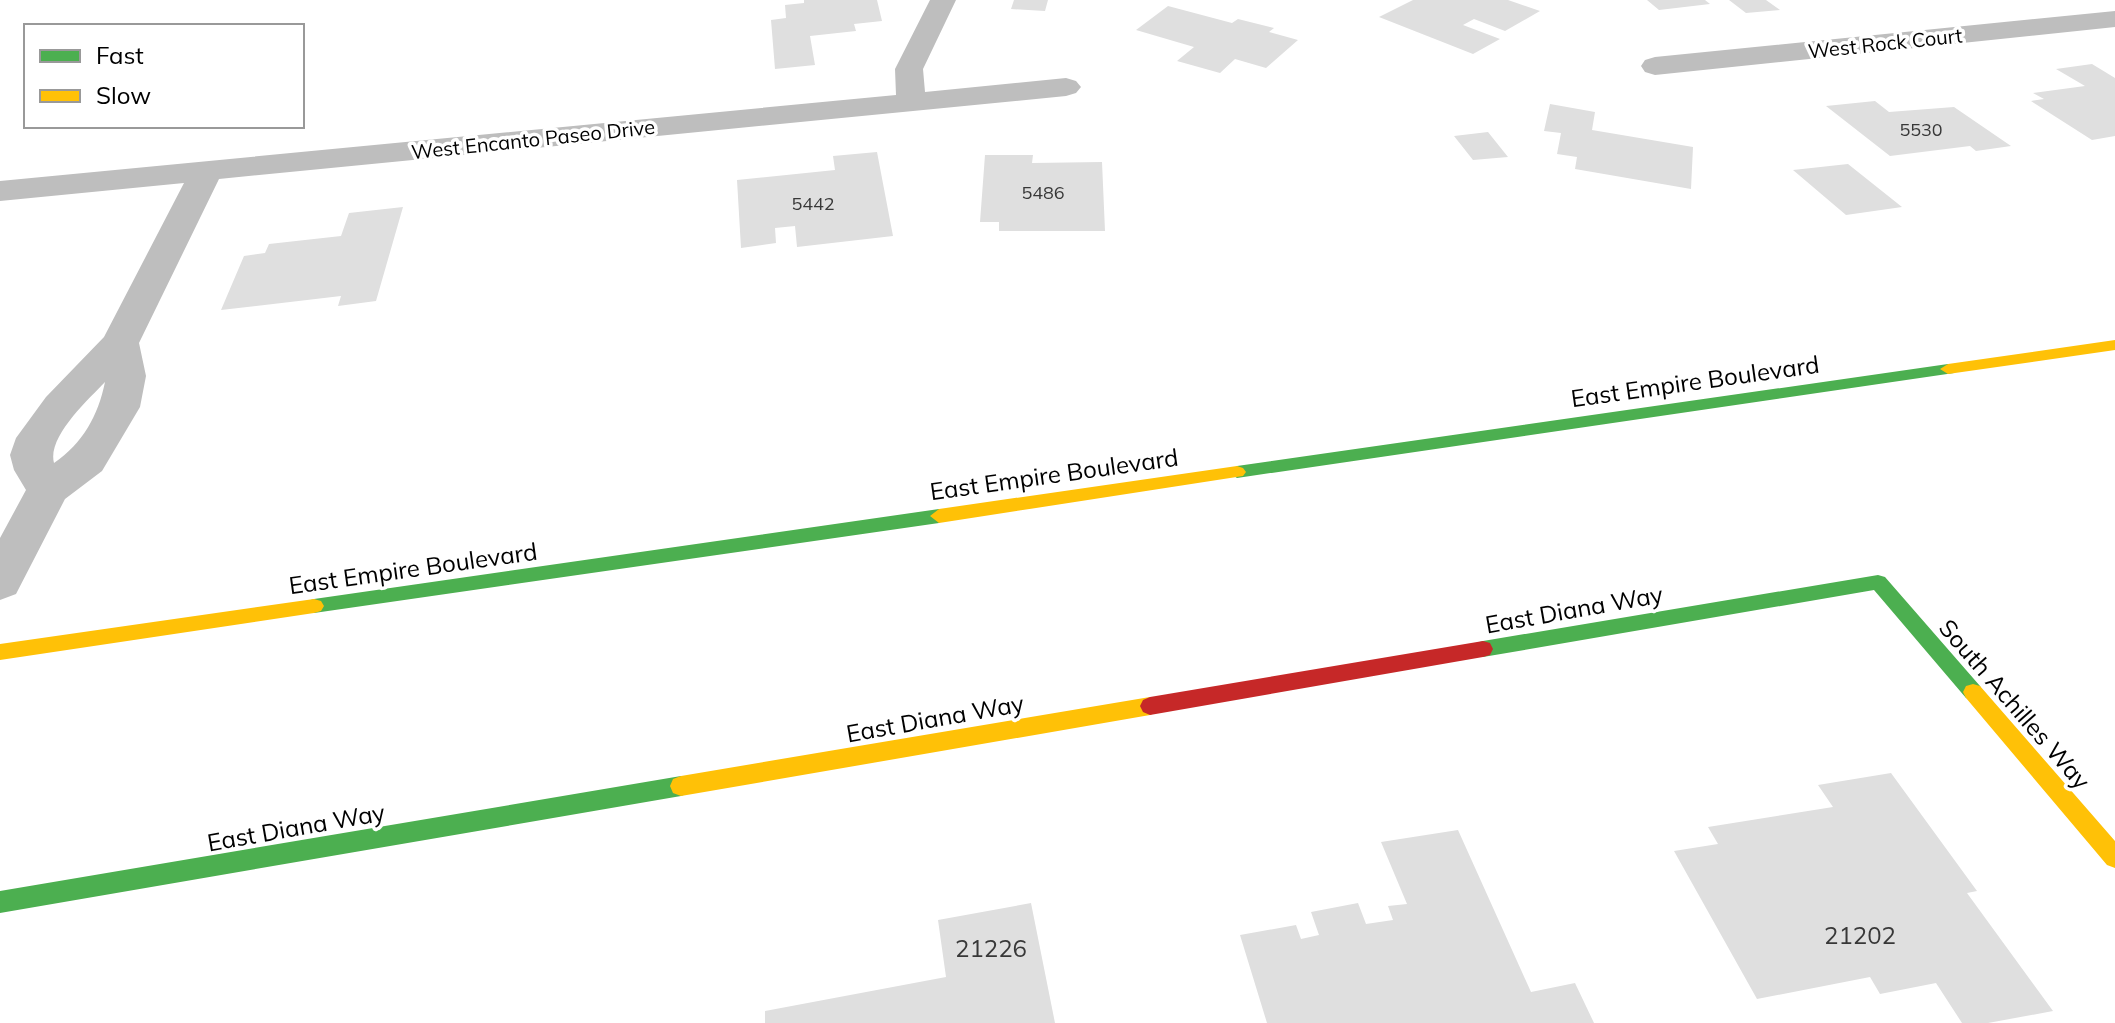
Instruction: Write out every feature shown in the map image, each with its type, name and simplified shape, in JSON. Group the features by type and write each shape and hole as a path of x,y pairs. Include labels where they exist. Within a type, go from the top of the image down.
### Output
{"street":[{"path":"911,102 909,69 943,0"},
{"name":"West Rock Court","path":"1655,66 2115,19"},
{"name":"West Encanto Paseo Drive","path":"0,191 1066,87"},
{"path":"48,489 35,470 31,455 37,438 54,414 120,343 207,170"},
{"path":"0,582 48,489 87,461 120,407 126,376 120,343"},
{"name":"East Empire Boulevard","path":"0,652 2115,345"},
{"path":"54,414 120,407"},
{"name":"South Achilles Way","path":"1878,582 2115,858"},
{"name":"East Diana Way","path":"0,902 1878,582"}],"building":[{"path":"804,0 877,0 882,21 854,24 856,31 810,36 815,65 775,69 771,20 786,18 785,5 804,3"},
{"path":"1014,0 1048,0 1045,11 1011,9"},
{"path":"1413,0 1508,0 1540,11 1505,31 1474,19 1463,25 1500,39 1473,54 1379,17"},
{"path":"1647,0 1705,0 1710,4 1659,10"},
{"path":"1729,0 1766,0 1780,10 1746,13"},
{"path":"1168,6 1232,23 1238,19 1274,28 1269,32 1298,40 1266,68 1235,59 1220,73 1177,61 1194,47 1136,30"},
{"path":"2092,64 2115,78 2115,136 2092,140 2031,101 2044,99 2033,93 2085,86 2056,69"},
{"path":"1875,101 1889,112 1954,107 2011,146 1976,151 1970,146 1890,156 1826,106"},
{"path":"1550,104 1595,112 1592,130 1693,147 1691,189 1575,169 1577,157 1557,154 1561,133 1544,131"},
{"path":"1488,132 1508,157 1473,160 1454,136"},
{"path":"877,152 893,236 797,247 795,226 775,228 776,243 741,248 737,180 835,170 833,156"},
{"path":"985,155 1033,155 1032,163 1102,162 1105,231 999,231 999,222 980,222"},
{"path":"1848,164 1902,207 1846,215 1793,170"},
{"path":"403,207 376,301 338,306 341,296 221,310 244,256 265,253 269,244 341,236 349,213"},
{"path":"1891,773 1977,891 1967,893 2053,1011 1988,1023 1962,1023 1936,983 1880,994 1870,977 1757,999 1674,851 1718,844 1708,827 1833,807 1818,785"},
{"path":"1458,830 1531,992 1575,983 1594,1023 1267,1023 1240,935 1296,925 1301,939 1319,935 1311,912 1358,903 1366,924 1393,920 1388,906 1407,904 1381,842"},
{"path":"1031,903 1055,1023 765,1023 765,1011 946,977 938,920"}],"traffic: fast":[{"path":"1237,472 1948,369"},
{"path":"314,606 939,516"},
{"path":"1483,649 1878,582 1973,692"},
{"path":"0,902 681,786"}],"traffic: slow":[{"path":"1948,369 2115,345"},
{"path":"939,516 1237,472"},
{"path":"0,652 314,606"},
{"path":"1973,692 2115,858"},
{"path":"681,786 1150,706"}],"traffic: jam":[{"path":"1150,706 1483,649"}]}
